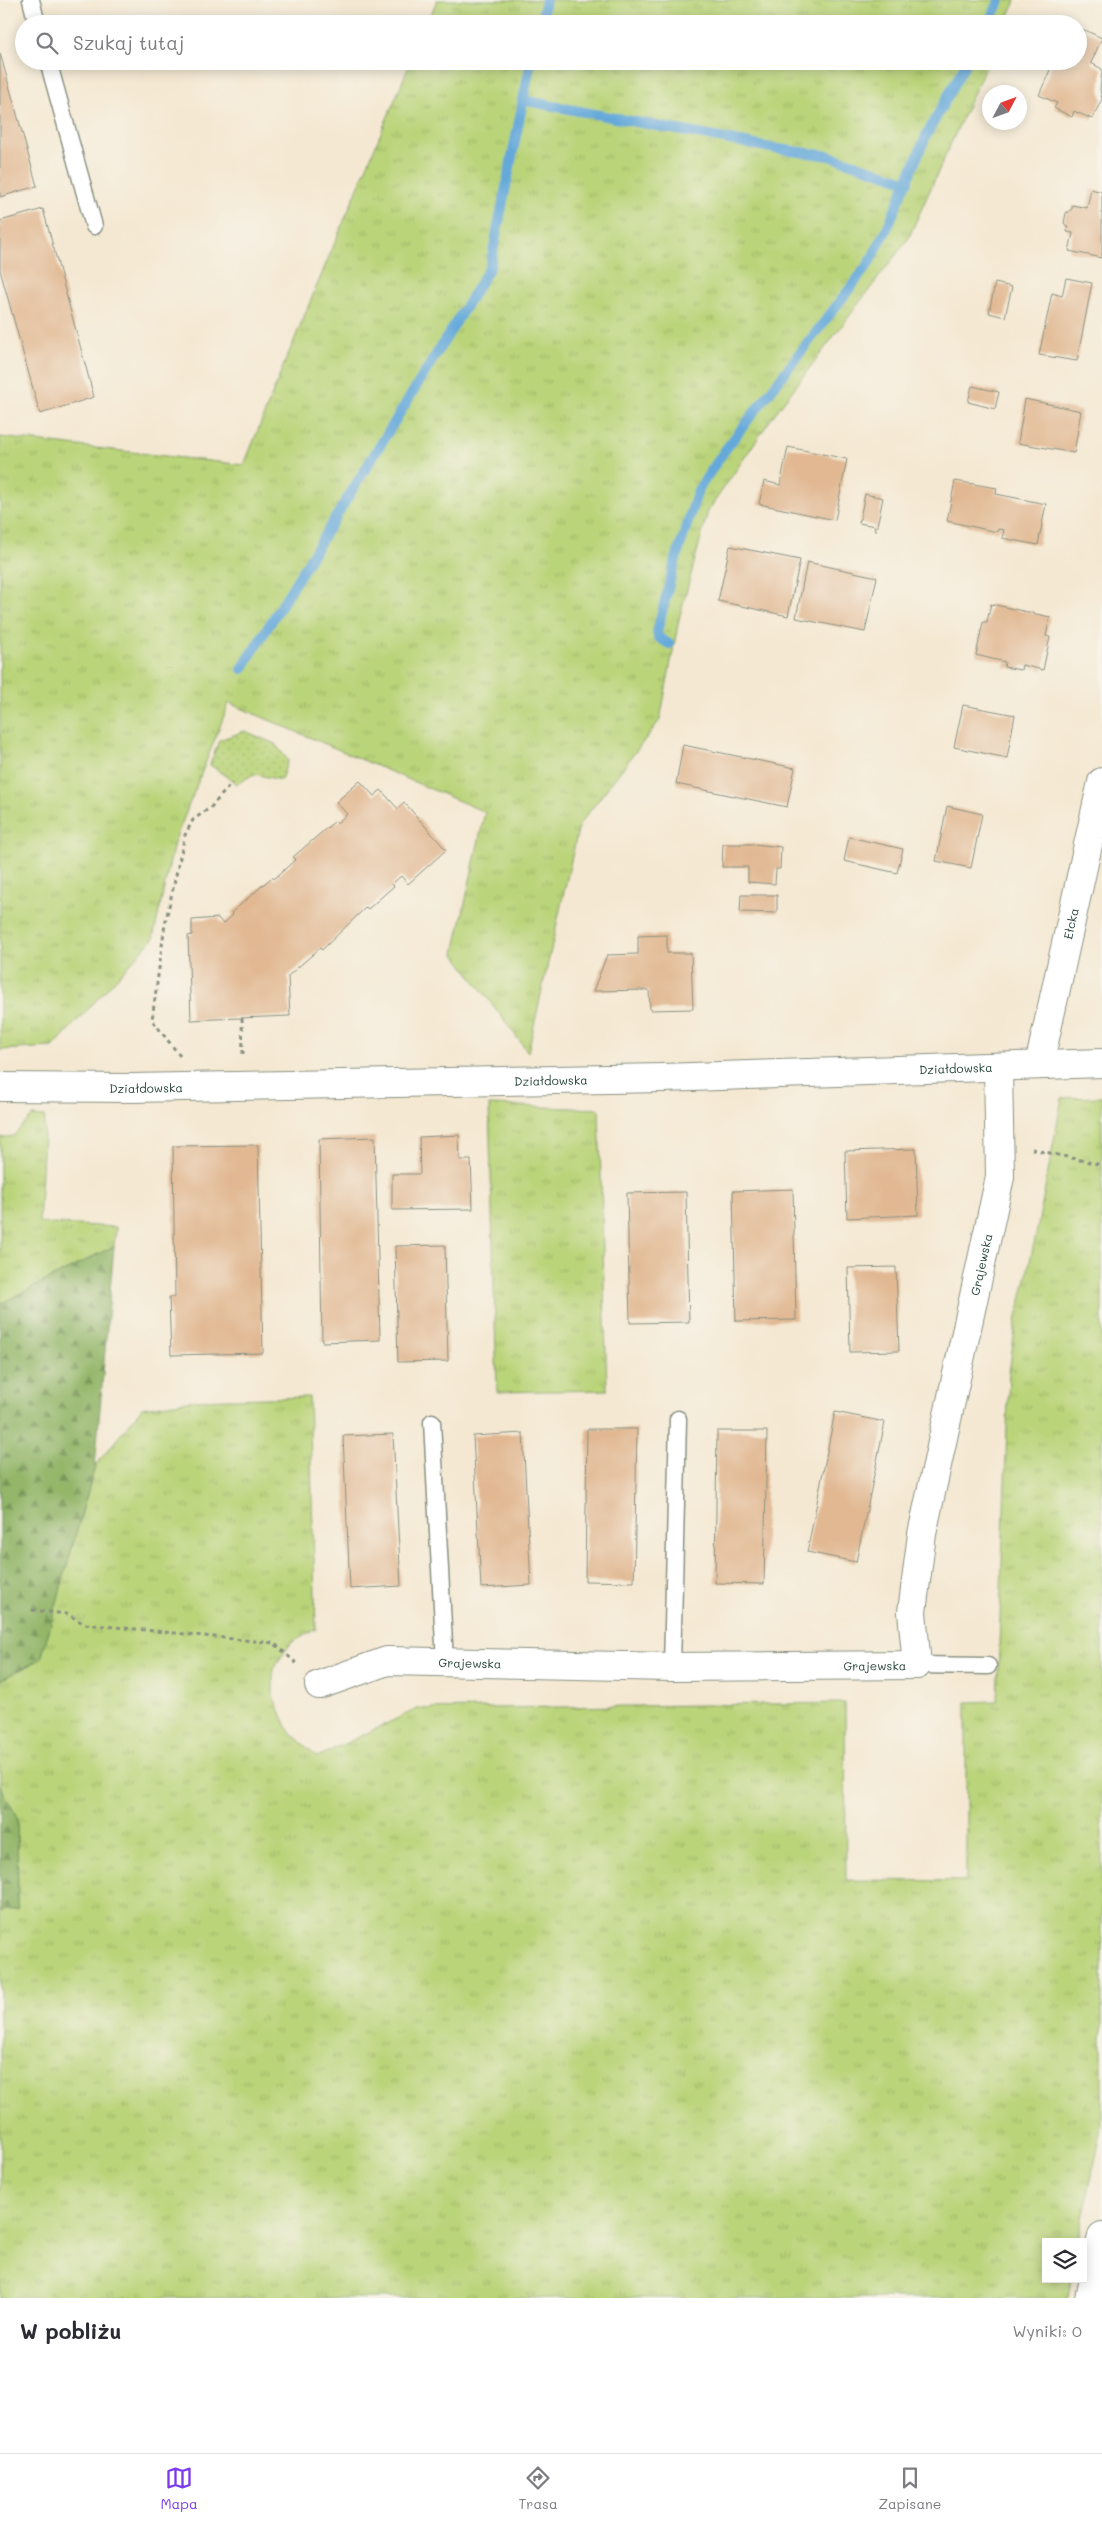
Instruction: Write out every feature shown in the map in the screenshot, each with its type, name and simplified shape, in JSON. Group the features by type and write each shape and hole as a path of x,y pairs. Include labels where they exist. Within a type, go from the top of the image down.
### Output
{"street":[{"name":"Ełcka","path":"1039,1065 1102,782"},
{"name":"Działdowska","path":"0,1087 131,1088 663,1078 1102,1063"},
{"name":"Grajewska","path":"319,1685 387,1662 672,1667 917,1665 912,1612 922,1534 1000,1177 1001,1143 998,1067"},
{"path":"1089,2298 1102,2236"}],"lane":[{"path":"30,0 34,15"},
{"path":"51,70 94,226"},
{"path":"672,1667 678,1419"},
{"path":"432,1422 446,1662"},
{"path":"917,1665 988,1666"}],"path":[{"path":"180,1056 152,1020 165,924 185,835 193,820 211,806 232,783"},
{"path":"242,1018 243,1054"},
{"path":"1001,1143 1102,1165"},
{"path":"32,1610 68,1614 85,1624 274,1642 319,1685"}],"green space":[{"path":"437,0 1016,0 1009,15 431,15"},
{"path":"407,70 984,70 908,239 773,416 708,511 679,619 660,720 579,825 528,1052 454,953 485,812 229,703 174,843 153,939 53,1047 0,1050 0,437 244,465 287,357"},
{"path":"245,731 275,744 288,760 281,780 254,774 237,784 210,765 219,740"},
{"path":"1102,1097 1102,2128 1079,2238 1042,2238 1042,2283 1070,2283 1068,2298 0,2298 0,1911 18,1909 17,1817 0,1786 0,1680 41,1659 95,1466 142,1408 194,1400 309,1397 316,1629 291,1643 273,1669 273,1696 289,1731 317,1757 417,1709 845,1703 846,1880 966,1881 966,1702 997,1701 1009,1373 1016,1322 1036,1235 1062,1098"},
{"path":"489,1105 599,1109 607,1390 497,1392"},
{"path":"32,1116 45,1117 39,1223 116,1227 114,1246 0,1304 0,1138 13,1136"},
{"path":"114,1246 95,1466 41,1659 0,1680 0,1304"},
{"path":"0,1786 17,1817 18,1909 0,1911"}],"building":[{"path":"1087,31 1102,38 1091,63 1102,69 1100,90 1102,99 1092,119 1074,111 1072,117 1054,108 1057,103 1039,95 1050,70 1087,70"},
{"path":"0,53 37,186 0,197"},
{"path":"1091,189 1102,192 1102,258 1069,251 1073,233 1067,232 1068,228 1064,223 1066,213 1072,209 1072,205 1087,208"},
{"path":"43,209 94,397 40,414 0,270 0,221"},
{"path":"1066,278 1092,283 1077,361 1039,355 1052,293 1062,296"},
{"path":"995,283 1012,287 1005,317 989,313"},
{"path":"972,386 999,392 995,409 968,402"},
{"path":"1025,399 1081,411 1074,453 1018,443"},
{"path":"788,447 847,459 835,520 759,504 764,481 780,485"},
{"path":"955,481 997,488 996,494 1046,504 1038,545 1002,538 1004,530 998,529 997,532 947,521"},
{"path":"865,494 883,498 876,530 874,530 875,526 859,523"},
{"path":"730,546 800,560 788,616 718,601"},
{"path":"807,562 877,577 865,632 796,618"},
{"path":"991,604 1050,617 1046,636 1050,637 1043,670 1022,665 1021,670 1004,667 1005,662 976,655 983,622 987,622"},
{"path":"963,705 1015,715 1007,758 954,747"},
{"path":"683,745 795,768 787,807 676,784"},
{"path":"360,781 374,796 381,790 398,809 404,802 446,850 408,884 401,876 392,884 394,886 368,909 366,907 322,950 320,948 288,976 290,1016 191,1020 188,936 192,935 192,920 218,918 223,924 233,915 231,913 296,859 293,857 335,821 337,823 347,814 336,802"},
{"path":"947,806 982,814 971,868 936,861"},
{"path":"849,837 903,849 897,873 844,861"},
{"path":"723,844 753,844 781,847 780,869 776,869 775,884 748,882 748,867 722,867"},
{"path":"741,895 777,895 777,913 740,912"},
{"path":"667,935 667,953 691,953 693,1009 650,1010 649,990 593,991 607,955 638,954 638,936"},
{"path":"459,1135 460,1160 471,1160 473,1209 392,1210 392,1174 420,1174 419,1137"},
{"path":"375,1137 380,1340 322,1342 319,1139"},
{"path":"258,1145 263,1353 171,1355 169,1297 175,1297 173,1146"},
{"path":"916,1149 918,1215 847,1218 845,1151"},
{"path":"793,1189 796,1320 736,1321 733,1191"},
{"path":"686,1192 689,1322 630,1323 627,1193"},
{"path":"445,1245 448,1361 398,1362 395,1246"},
{"path":"896,1267 899,1351 850,1352 848,1268"},
{"path":"835,1412 885,1422 856,1562 807,1552"},
{"path":"587,1429 637,1429 634,1582 585,1581"},
{"path":"717,1431 767,1431 764,1584 715,1583"},
{"path":"523,1433 531,1585 481,1588 473,1436"},
{"path":"393,1434 401,1586 350,1589 343,1436"}],"waterway":[{"path":"542,15 546,0"},
{"path":"992,15 1000,0"},
{"path":"242,669 490,267 529,70"},
{"path":"669,644 658,637 657,632 673,569 698,490 725,450 868,265 886,231 926,136 962,70"},
{"path":"522,100 771,148 830,156 908,182"}]}
